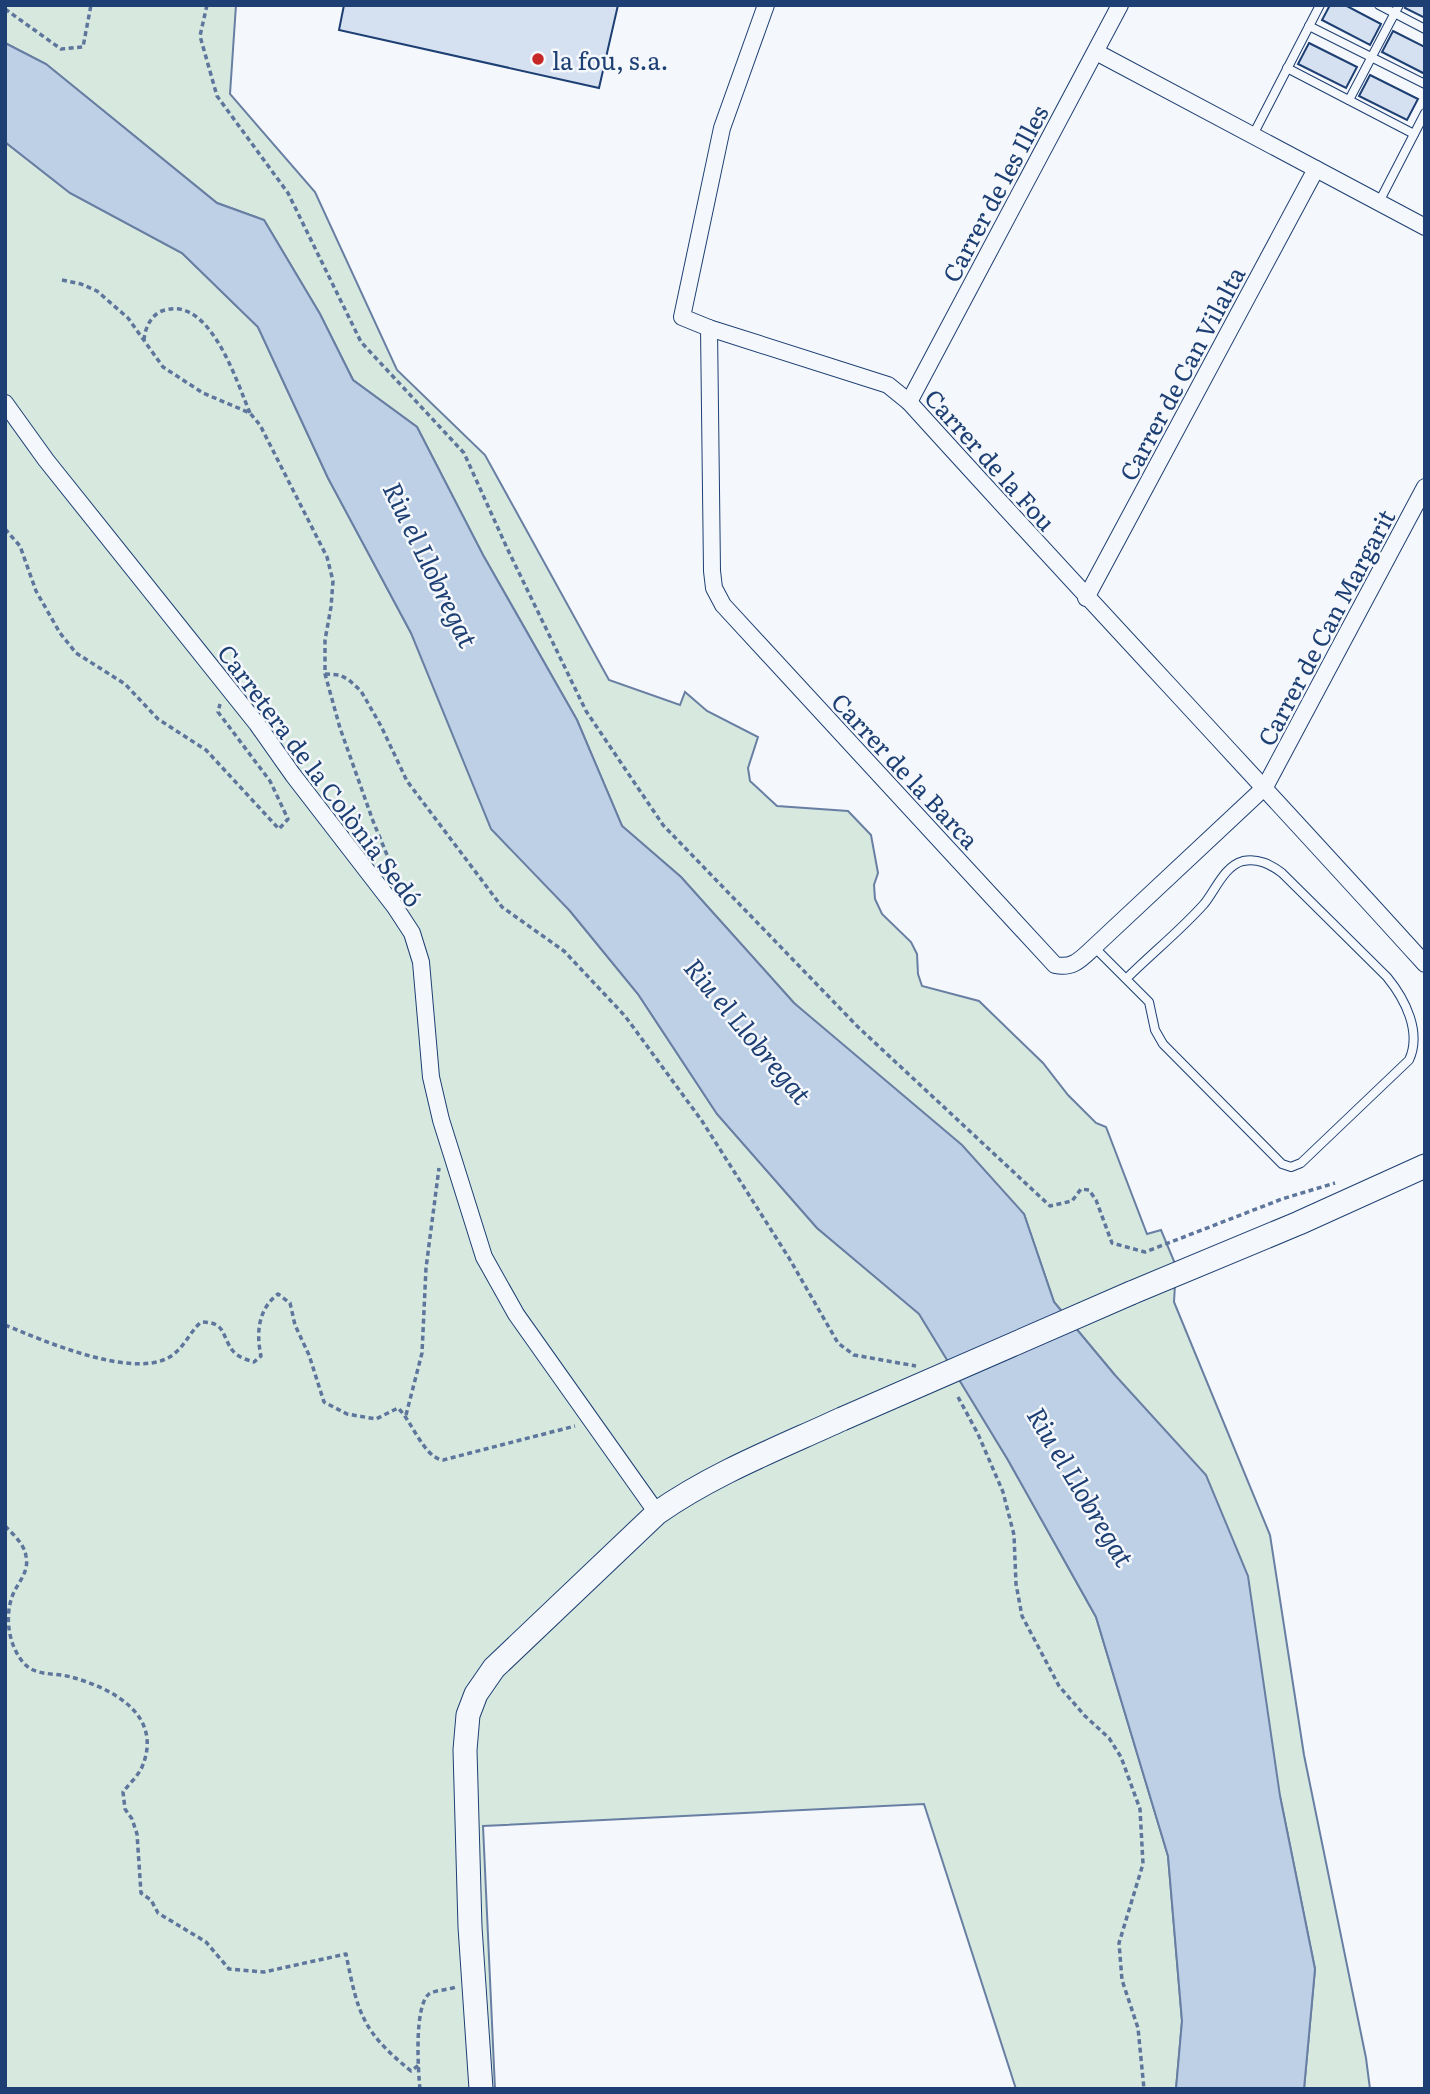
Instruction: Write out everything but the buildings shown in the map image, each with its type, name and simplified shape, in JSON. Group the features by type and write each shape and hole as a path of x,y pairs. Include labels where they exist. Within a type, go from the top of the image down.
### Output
{"main road":[{"path":"481,2089 465,1749 466,1728 472,1704 494,1668 657,1513 734,1468 1421,1169"}],"street":[{"name":"Carrer de la Fou","path":"766,5 722,128 682,317 888,385 909,402 1086,598 1265,788 1425,964"},
{"name":"Carrer de les Illes","path":"909,402 1120,5"},
{"path":"1096,51 1425,227"},
{"name":"Carrer de Can Vilalta","path":"1086,598 1316,169"},
{"name":"Carrer de la Barca","path":"709,328 712,571 714,588 723,605 1055,965 1073,966 1265,788"},
{"name":"Carretera de la Colònia Sedó","path":"5,403 39,451 226,685 412,933 421,962 431,1077 438,1110 484,1257 516,1314 657,1513"},
{"name":"Carrer de Can Margarit","path":"1265,788 1425,488"}],"lane":[{"path":"1253,135 1320,5"},
{"path":"1379,5 1397,9 1425,29"},
{"path":"1349,100 1397,9"},
{"path":"1309,26 1425,84"},
{"path":"1287,68 1414,134"},
{"path":"1379,202 1425,113"},
{"path":"1094,947 1126,979 1149,1002 1154,1030 1163,1044 1282,1164 1291,1167 1301,1163 1409,1060 1415,1047 1414,1032 1401,994 1387,977 1282,873 1270,864 1262,862 1241,862 1229,869 1203,904 1126,979"}],"path":[{"path":"5,9 61,50 83,47 91,5"},
{"path":"207,5 201,36 217,96 288,193 361,342 464,453 586,712 663,825 858,1027 1050,1206 1072,1201 1081,1189 1089,1190 1096,1200 1112,1243 1145,1252 1282,1199 1345,1180"},
{"path":"62,280 97,291 128,318 157,360 171,373 203,393 250,413"},
{"path":"144,340 150,321 162,310 176,309 204,324 216,338 226,354 250,413 260,425 327,558 333,581 325,640 325,674 340,728 404,895"},
{"path":"5,529 20,546 36,591 60,633 76,653 125,684 158,719 206,750 279,829 288,819 270,781 218,712 226,685"},
{"path":"325,674 340,675 361,691 407,780 502,907 518,921 564,951 625,1016 702,1121 789,1258 838,1343 854,1355 918,1366"},
{"path":"406,1415 422,1353 426,1269 439,1167"},
{"path":"5,1325 69,1352 137,1364 154,1364 184,1347 191,1331 201,1322 209,1322 224,1330 233,1351 254,1362 261,1356 258,1340 260,1319 270,1301 278,1294 290,1303 295,1325 309,1355 324,1402 347,1413 376,1419 398,1408 406,1415 436,1459 443,1460 593,1422"},
{"path":"958,1397 1003,1492 1014,1535 1016,1584 1022,1616 1059,1686 1109,1738 1121,1757 1140,1809 1143,1864 1119,1943 1122,1980 1138,2028 1144,2089"},
{"path":"5,1526 23,1545 27,1557 27,1570 13,1593 8,1621 12,1644 22,1662 34,1672 67,1676 94,1684 127,1701 143,1723 147,1740 146,1755 141,1769 123,1792 125,1809 132,1819 136,1834 141,1893 151,1900 158,1913 206,1942 229,1969 264,1972 346,1954 359,2012 371,2033 411,2071 419,2065"},
{"path":"420,2089 418,2039 422,2002 430,1993 451,1989 474,1979"}],"shaded area":[{"path":"5,5 236,5 230,94 315,192 397,370 485,455 609,680 680,705 685,692 707,711 758,737 748,768 750,781 777,806 848,811 871,835 878,873 874,885 875,899 882,914 911,942 917,954 922,986 979,1001 1043,1063 1068,1095 1096,1123 1106,1127 1147,1234 1161,1230 1176,1266 1174,1302 1270,1535 1304,1755 1370,2089 1304,2089 1315,1969 1280,1796 1114,1374 1054,1302 1024,1214 794,1003 681,877 622,826 577,720 483,555 417,427 353,380 320,314 264,220 217,203 46,64 5,43"},
{"path":"5,142 70,193 182,253 258,327 328,478 411,633 570,911 638,994 717,1114 817,1228 919,1313 1008,1460 1096,1617 1168,1856 1182,2021 1176,2089 1016,2089 924,1804 483,1826 495,2089 5,2089"}],"water":[{"name":"Riu el Llobregat","path":"5,43 46,64 217,203 264,220 320,314 353,380 417,427 483,555 577,720 622,826 681,877 794,1003 962,1145 1024,1214 1054,1302 1114,1374 1206,1475 1248,1576 1280,1796 1315,1969 1304,2089 1176,2089 1182,2021 1168,1856 1096,1617 1008,1460 919,1314 817,1228 717,1114 638,994 570,911 491,829 411,633 328,478 258,327 182,253 70,193 5,142"}],"place":[{"name":"la fou, s.a.","path":"538,59"}]}
